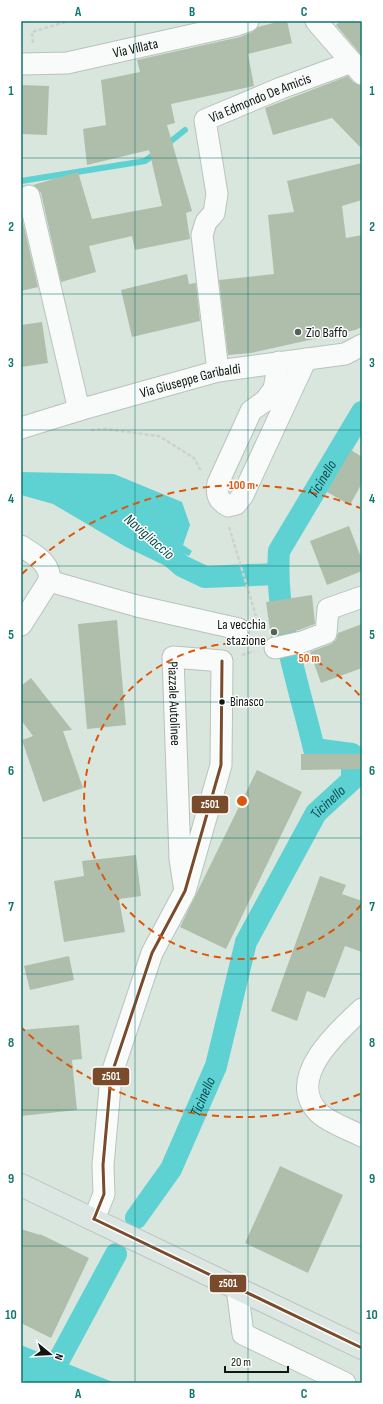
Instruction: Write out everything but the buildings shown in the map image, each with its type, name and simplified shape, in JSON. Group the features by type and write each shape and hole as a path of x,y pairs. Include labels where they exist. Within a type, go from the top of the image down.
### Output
{"main road":[{"path":"21,1185 362,1348"}],"street":[{"name":"Via Villata","path":"28,64 67,63 237,25 248,21"},
{"path":"316,21 357,68"},
{"name":"Via Edmondo De Amicis","path":"218,371 202,235 206,222 214,213 217,194 205,120 281,88 357,68"},
{"path":"29,196 79,410"},
{"name":"Via Giuseppe Garibaldi","path":"21,428 218,371 346,354 362,345"},
{"path":"279,362 274,389 265,401 251,411 218,483 216,493 220,502 228,506 236,504 243,495 306,359"},
{"path":"21,546 46,565 50,574 49,581 21,625"},
{"path":"49,581 137,606 239,629"},
{"path":"267,649 302,642 326,634 328,609 362,597"},
{"name":"Piazzale Autolinee","path":"185,891 180,859 173,657 222,661"},
{"path":"94,1219 104,1194 103,1166 111,1076 152,953 185,891 221,765 222,661"},
{"path":"362,1009 340,1029 325,1046 308,1077 308,1094 318,1112 325,1118 362,1136"},
{"path":"237,1288 243,1334 344,1383"}],"path":[{"path":"28,64 32,32 69,21"},
{"path":"85,431 105,429 159,436 194,458 204,478"},
{"path":"234,544 258,623"},
{"path":"222,661 267,649"}],"water":[{"path":"21,472 114,474 182,502 190,525 183,545 192,551 189,556 177,550 176,554 185,559 178,572 126,547 53,504 21,495"},
{"path":"21,1345 115,1383 30,1383 21,1380"}],"waterway":[{"path":"166,145 185,130"},
{"path":"21,181 145,161 156,153"},
{"name":"Ticinello","path":"136,1218 171,1169 216,1066 246,942 316,813 352,780 352,754 314,749 289,650 280,600 278,576 279,551 362,412"},
{"name":"Navigliaccio","path":"159,546 182,566 205,577 277,574"},
{"name":"Ticinello","path":"60,1358 116,1254"}],"transit line":[{"name":"z501","path":"94,1219 104,1194 103,1165 111,1076 152,953 185,891 221,765 222,661"},
{"name":"z501","path":"94,1219 362,1348"}],"place":[{"name":"Zio Baffo","path":"298,332"},
{"name":"La vecchia stazione","path":"274,632"},
{"name":"Binasco","path":"222,702"}]}
